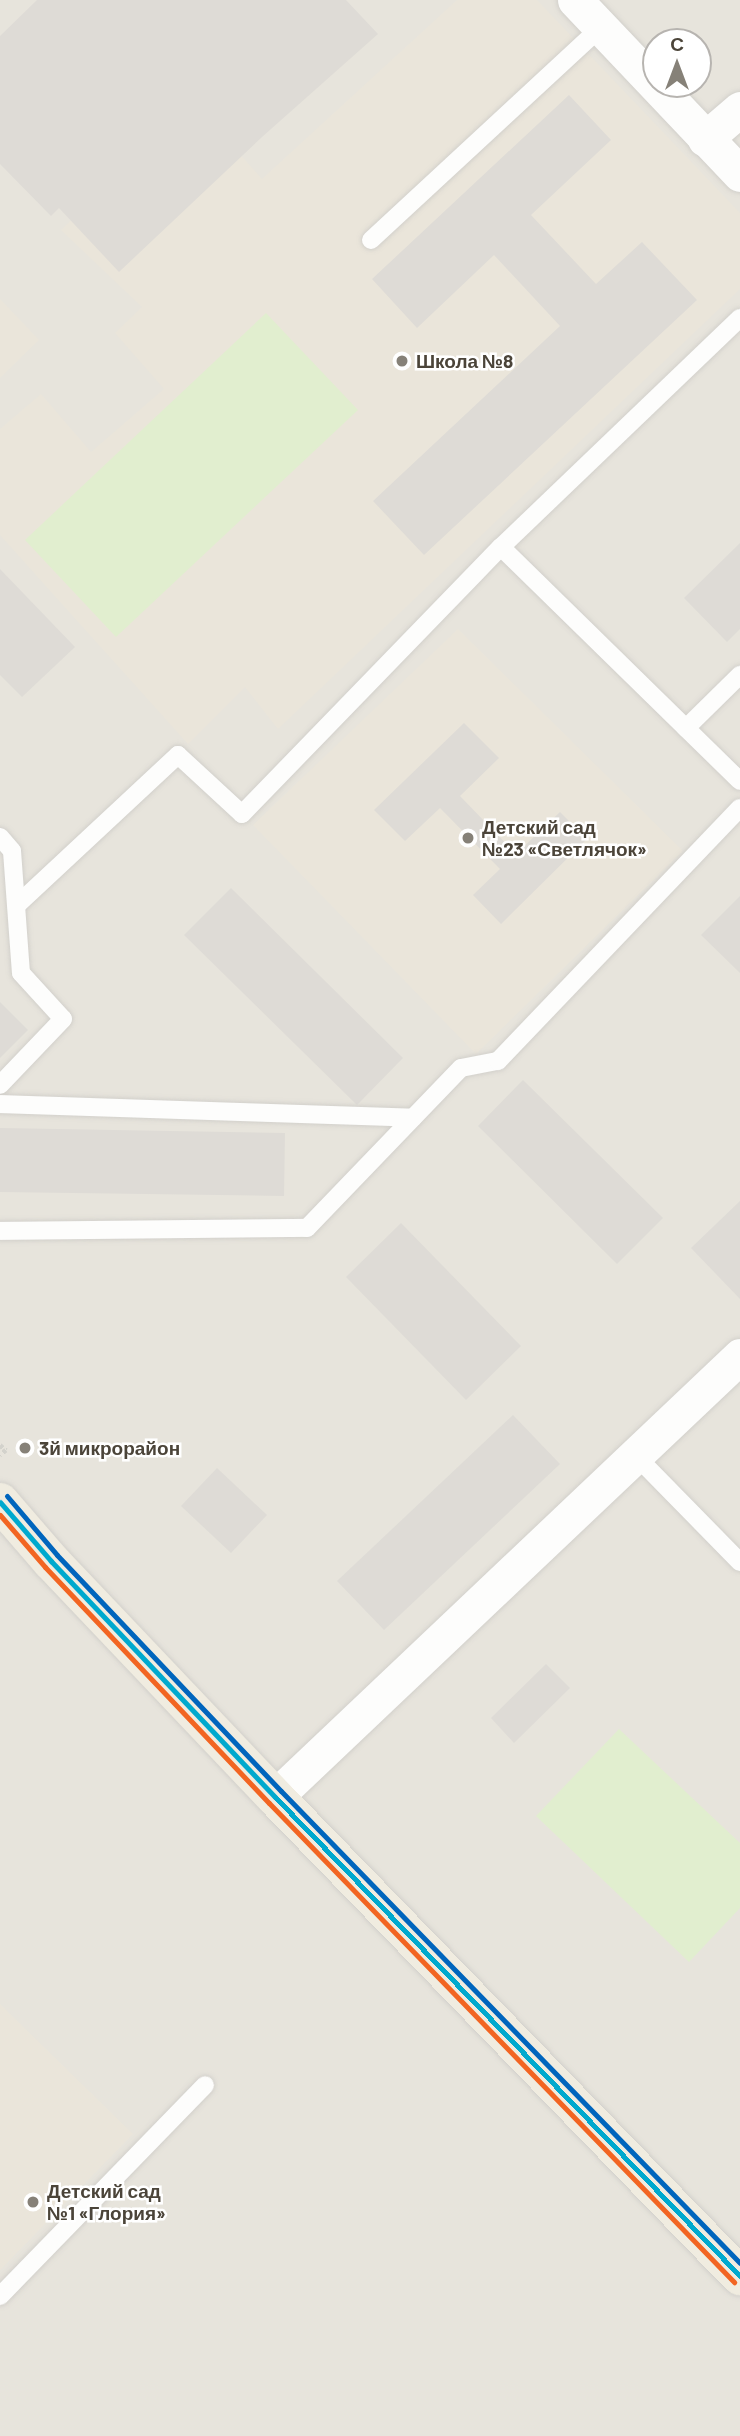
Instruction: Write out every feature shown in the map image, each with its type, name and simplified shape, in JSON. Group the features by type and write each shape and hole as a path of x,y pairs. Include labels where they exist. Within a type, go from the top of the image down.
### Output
{"highway":[{"path":"0,1503 51,1562 275,1797 740,2276"}],"street":[{"path":"575,0 740,174"},
{"path":"705,139 740,109"},
{"path":"275,1797 637,1457 740,1356"}],"lane":[{"path":"371,240 601,27"},
{"path":"17,905 178,755 242,814 501,547 740,318"},
{"path":"501,547 740,781"},
{"path":"686,728 740,675"},
{"path":"0,1231 307,1228 461,1068 498,1061 738,813"},
{"path":"0,837 12,851 21,973 63,1019 0,1085"},
{"path":"0,1104 413,1118"},
{"path":"637,1457 740,1562"},
{"path":"0,2296 205,2085"}],"path":[{"path":"0,1445 6,1450 0,1455"}],"shaded area":[{"path":"0,0 740,0 740,2436 0,2436"},
{"name":"Школа №8","path":"457,0 537,0 740,213 740,289 278,729 245,687 188,744 0,535 0,429 41,394 91,452 164,389 115,333 142,307 61,230 194,103 262,179"},
{"path":"0,299 39,340 0,378"},
{"name":"Детский сад №23 «Светлячок»","path":"458,629 683,851 476,1054 253,825"},
{"name":"Детский сад №1 «Глория»","path":"0,2004 133,2134 0,2270"}],"green space":[{"path":"266,313 358,410 116,637 25,540"},
{"path":"619,1729 740,1843 740,1908 689,1962 536,1816"}],"building":[{"path":"37,0 346,0 378,34 262,137 119,272 59,208 51,216 0,164 0,36"},
{"path":"569,95 611,140 531,215 596,284 642,242 697,300 424,555 373,501 560,326 494,255 417,328 372,279"},
{"path":"740,543 740,629 727,642 684,598"},
{"path":"0,569 75,647 22,697 0,675"},
{"path":"464,723 499,758 460,796 516,854 560,812 587,839 501,924 473,895 500,869 440,808 405,841 374,810"},
{"path":"231,888 403,1058 357,1105 184,935"},
{"path":"740,896 740,973 701,935"},
{"path":"0,1002 28,1030 0,1058"},
{"path":"523,1080 663,1218 617,1264 478,1126"},
{"path":"0,1128 285,1133 284,1196 0,1192"},
{"path":"740,1201 740,1299 691,1248"},
{"path":"401,1223 521,1346 466,1400 346,1277"},
{"path":"513,1415 560,1464 384,1630 337,1581"},
{"path":"217,1468 267,1515 231,1553 181,1506"},
{"path":"546,1664 570,1688 514,1743 491,1718"}],"transit line":[{"path":"7,1496 57,1555 281,1791 740,2263"},
{"path":"0,1502 51,1561 275,1797 740,2276"},
{"path":"0,1515 45,1567 269,1803 734,2282"}],"place":[{"name":"Школа №8","path":"402,361"},
{"name":"Детский сад №23 «Светлячок»","path":"468,838"},
{"name":"3й микрорайон","path":"25,1448"},
{"name":"Детский сад №1 «Глория»","path":"33,2202"}]}
